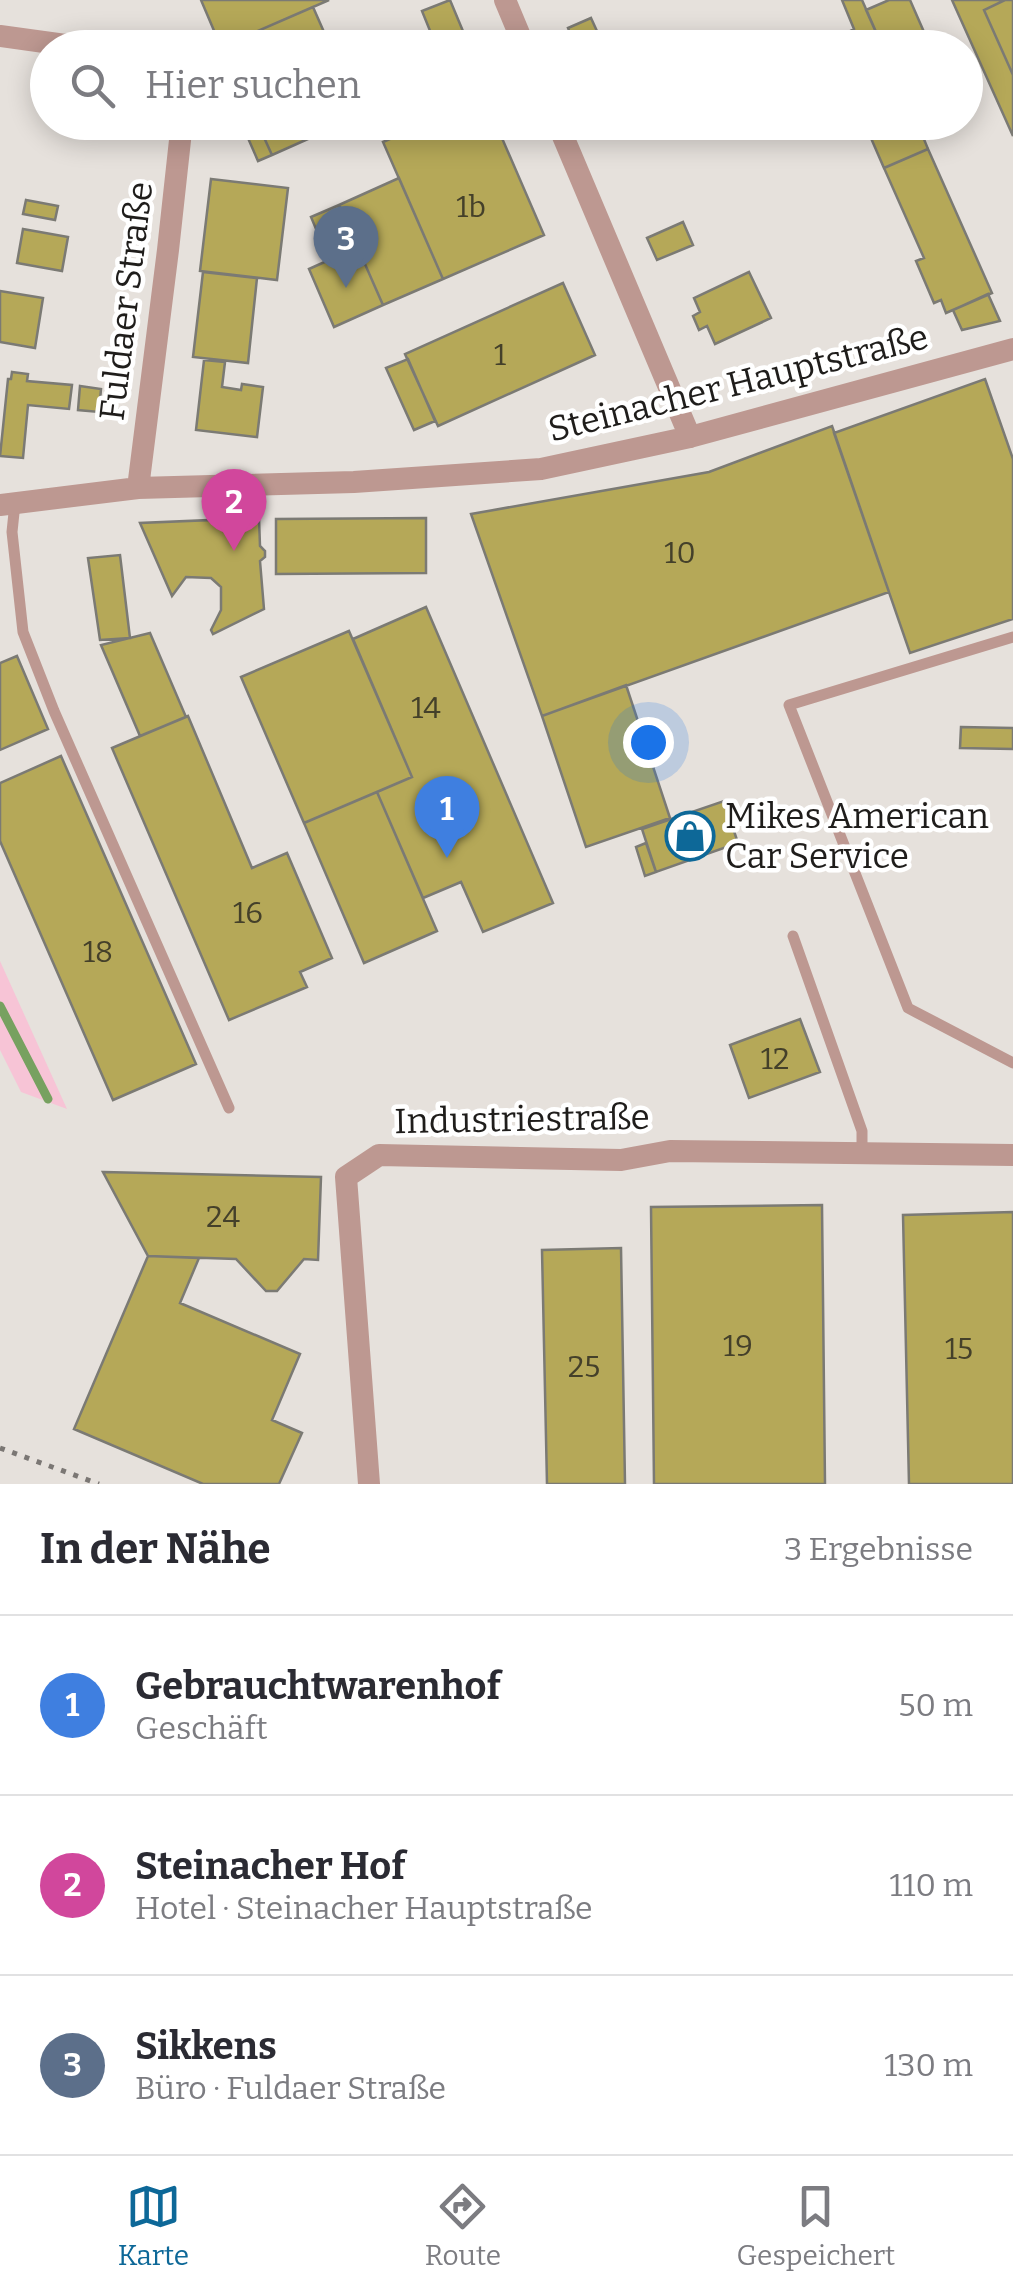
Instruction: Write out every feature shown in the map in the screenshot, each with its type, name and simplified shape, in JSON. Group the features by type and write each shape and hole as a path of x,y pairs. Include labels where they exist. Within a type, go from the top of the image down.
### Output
{"street":[{"path":"505,0 518,30"},
{"path":"0,36 30,40"},
{"name":"Fuldaer Straße","path":"138,488 180,140"},
{"path":"564,140 690,437"},
{"name":"Steinacher Hauptstraße","path":"8,504 138,488 354,482 541,469 690,437 1013,349"},
{"name":"Industriestraße","path":"369,1484 346,1177 379,1155 621,1160 670,1152 1013,1156"}],"lane":[{"path":"8,504 23,632 229,1108"},
{"path":"1013,637 789,705 908,1008 1013,1063"},
{"path":"793,936 862,1131 862,1153"}],"path":[{"path":"0,1448 98,1484"}],"shaded area":[{"path":"0,961 67,1109 21,1092 0,1050"}],"building":[{"path":"201,0 329,0 260,30 214,30"},
{"path":"450,0 462,30 430,30 422,11"},
{"path":"842,0 862,0 875,30 854,29"},
{"path":"889,0 910,0 923,30 875,30 866,10"},
{"path":"952,0 1005,0 984,10 1013,75 1013,136 983,69 983,30 965,30"},
{"path":"1013,0 1013,75 984,10"},
{"path":"313,7 323,30 260,30"},
{"path":"591,18 596,30 569,30"},
{"path":"249,140 265,140 272,155 258,161"},
{"path":"265,140 306,140 272,155"},
{"path":"503,140 544,235 443,279 383,142"},
{"path":"872,140 924,140 928,149 884,168"},
{"path":"928,149 992,293 946,313 941,300 934,303 916,261 924,258 884,168"},
{"path":"399,178 443,279 383,305 339,205"},
{"path":"211,179 288,188 277,280 200,271"},
{"path":"26,200 58,206 55,220 23,214"},
{"path":"339,205 383,305 334,327 309,269 329,260 311,217"},
{"path":"683,222 693,245 657,260 647,238"},
{"path":"23,229 68,237 62,271 17,263"},
{"path":"203,272 257,278 248,363 193,357"},
{"path":"749,272 771,318 715,344 707,326 699,330 693,316 700,312 694,298"},
{"path":"563,283 595,355 438,426 405,354"},
{"path":"0,291 43,298 35,348 0,342"},
{"path":"988,294 1000,321 962,330 953,310"},
{"path":"408,359 435,421 414,430 386,368"},
{"path":"204,360 225,362 222,387 263,387 257,437 196,430"},
{"path":"12,372 28,374 27,381 72,385 69,409 28,405 23,458 0,456"},
{"path":"985,379 1013,459 1013,619 910,653 834,433"},
{"path":"80,386 101,389 99,412 78,410"},
{"path":"832,426 889,592 542,716 471,514 709,472"},
{"path":"259,518 260,546 265,551 260,561 264,609 213,634 211,630 221,610 221,587 211,578 186,577 172,596 140,523"},
{"path":"426,518 426,573 276,574 276,519"},
{"path":"120,555 130,638 100,640 88,558"},
{"path":"426,607 553,903 483,932 461,882 423,898 377,792 412,777 353,639"},
{"path":"349,631 412,777 304,823 241,677"},
{"path":"150,633 186,717 140,736 101,645"},
{"path":"17,656 48,729 0,750 0,663"},
{"path":"626,685 670,818 586,847 542,716"},
{"path":"188,716 252,868 287,853 332,958 300,972 307,987 229,1020 112,748"},
{"path":"961,727 1013,728 1013,749 960,748"},
{"path":"61,756 196,1064 113,1100 0,841 0,783"},
{"path":"377,792 437,931 364,963 304,823"},
{"name":"Mikes American Car Service","path":"724,801 738,843 656,872 642,829"},
{"path":"646,843 656,872 645,876 636,847"},
{"path":"800,1019 820,1072 749,1098 730,1045"},
{"path":"103,1172 321,1177 318,1260 304,1259 277,1291 266,1291 236,1259 148,1256"},
{"path":"822,1205 825,1484 654,1484 651,1207"},
{"path":"1013,1212 1013,1484 909,1484 903,1215"},
{"path":"621,1248 625,1484 547,1484 542,1250"},
{"path":"148,1256 199,1258 180,1303 300,1354 272,1420 302,1433 279,1484 203,1484 74,1429"}],"waterway":[{"path":"0,1006 48,1099"}],"place":[{"name":"Sikkens","path":"346,288"},
{"name":"Steinacher Hof","path":"234,551"},
{"name":"Mikes American Car Service","path":"690,836"},
{"name":"Gebrauchtwarenhof","path":"447,858"}]}
